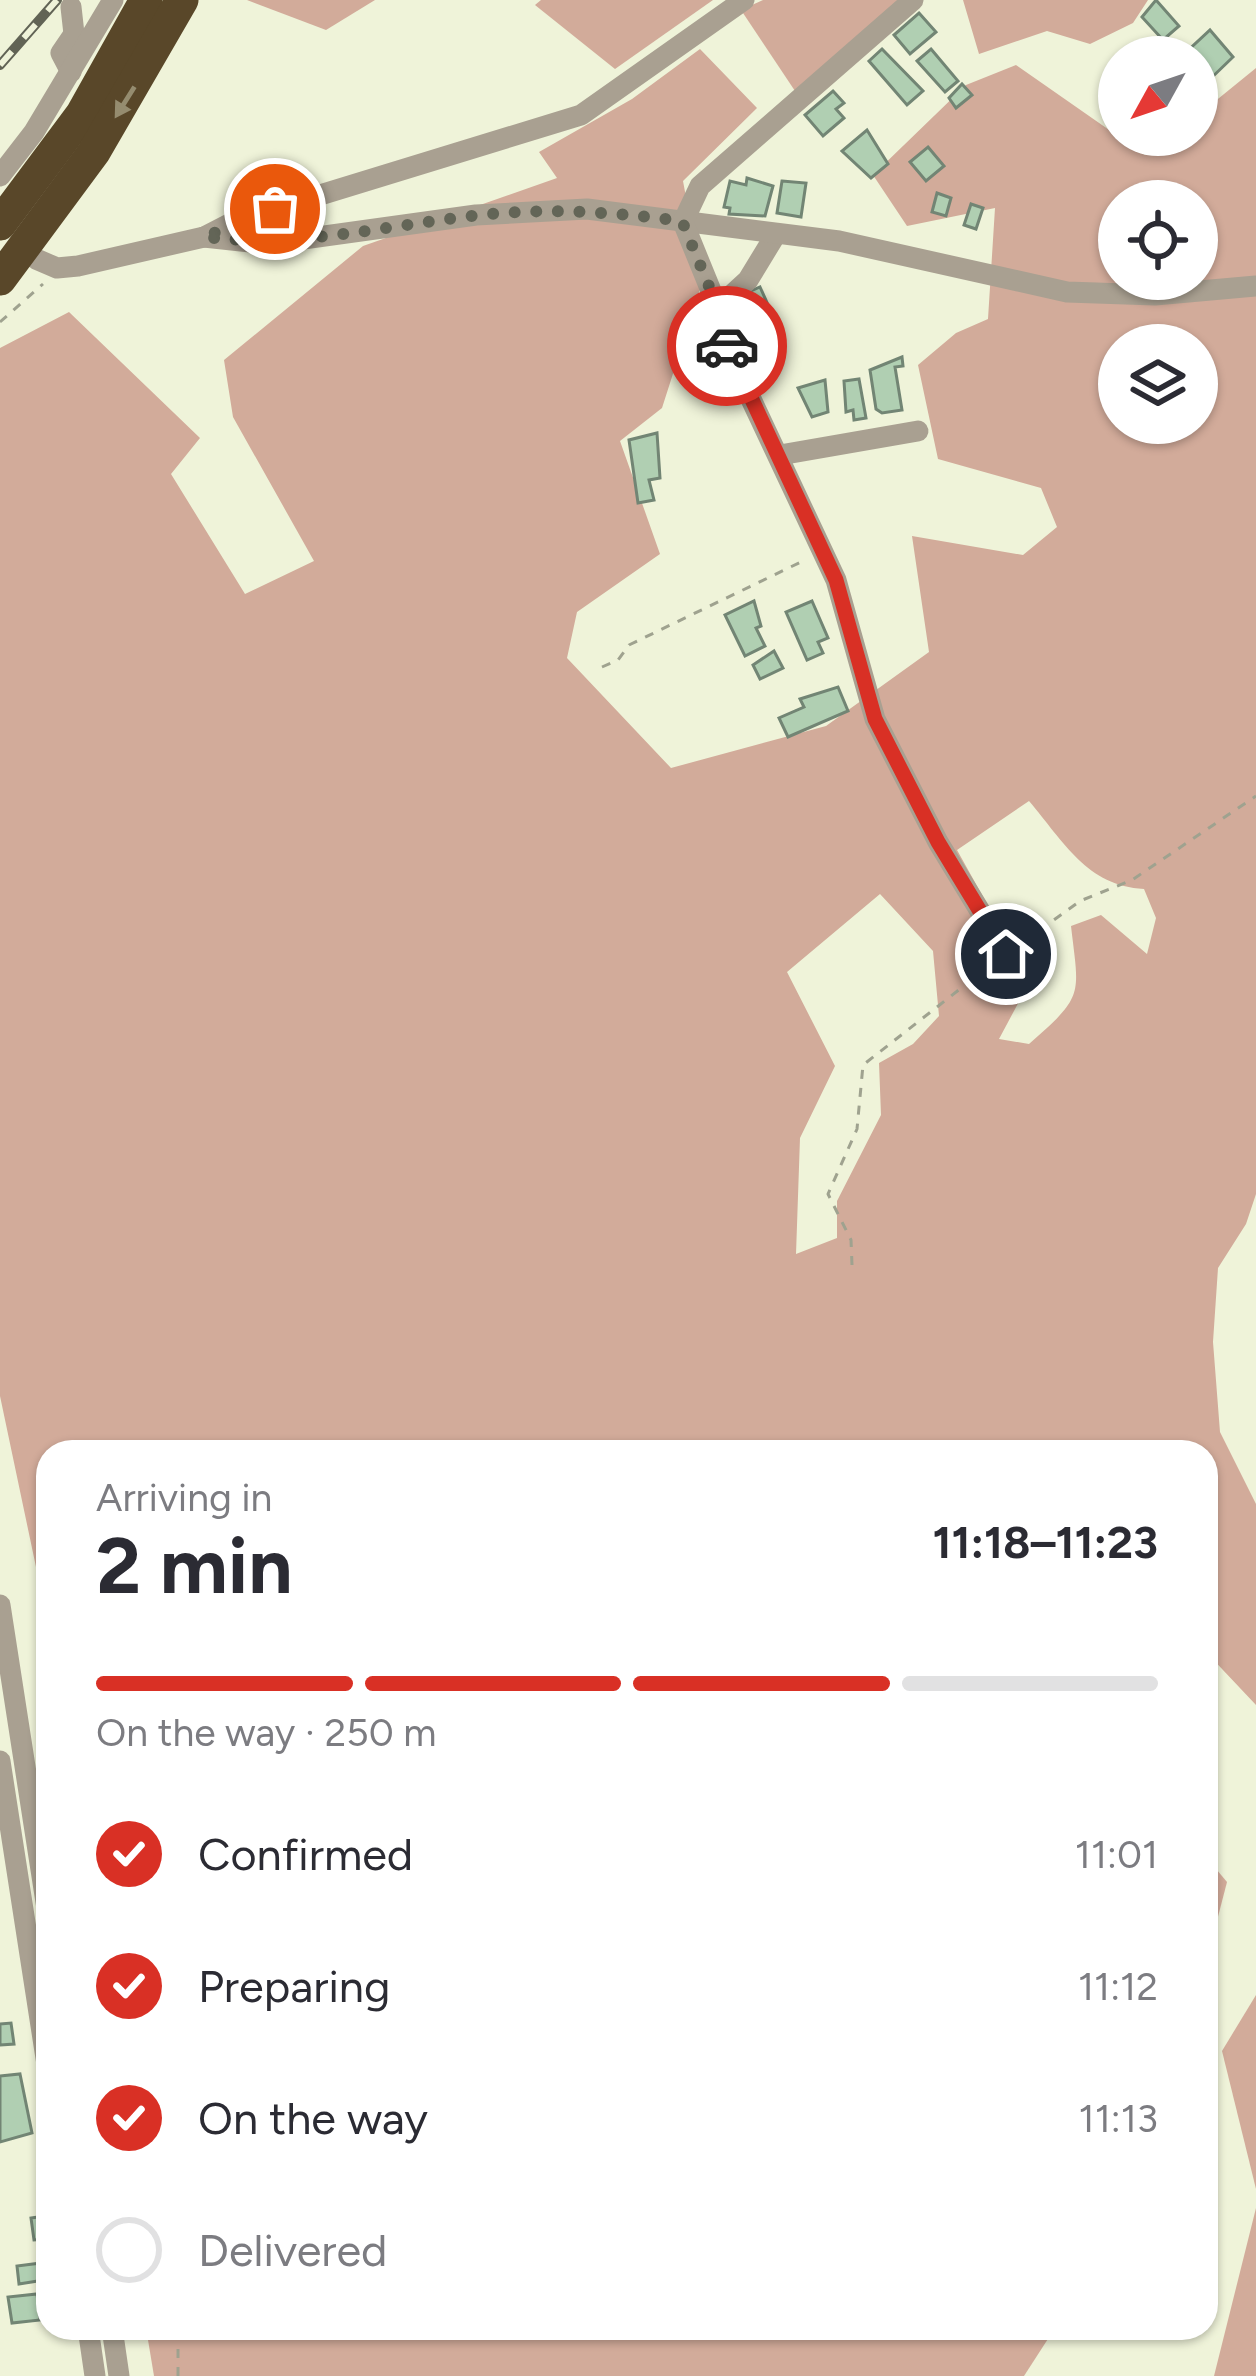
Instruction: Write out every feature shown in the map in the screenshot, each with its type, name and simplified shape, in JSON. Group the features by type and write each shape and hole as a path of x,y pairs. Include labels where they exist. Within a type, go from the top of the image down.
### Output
{"highway":[{"path":"0,224 82,114 146,0"},
{"path":"0,279 94,152 182,0"}],"street":[{"path":"0,176 113,0"},
{"path":"36,259 57,268 204,237 236,221 581,115 744,0"},
{"path":"718,308 682,221 700,186 913,0"},
{"path":"71,7 74,34 61,53 71,72"},
{"path":"204,237 267,244 476,215 587,209 838,241 1066,292 1155,295 1256,286"},
{"path":"776,234 748,280 711,314 823,551 875,719 938,842 1006,954"},
{"path":"781,455 918,431"},
{"path":"0,1605 36,1838"},
{"path":"0,1762 36,1994"},
{"path":"90,2340 95,2376"},
{"path":"114,2340 119,2376"}],"path":[{"path":"0,322 57,268"},
{"path":"602,667 618,660 629,645 823,551"},
{"path":"852,1265 851,1240 828,1194 857,1129 863,1065 933,1006 1080,901 1132,880 1256,796"},
{"path":"178,2340 178,2376"}],"shaded area":[{"path":"247,0 375,0 326,30"},
{"path":"541,0 713,0 615,69 535,5"},
{"path":"763,0 904,0 799,97 741,10"},
{"path":"963,0 1148,0 1133,23 1098,36 1090,44 1047,31 979,54"},
{"path":"700,49 757,108 683,181 702,283 662,408 620,441 660,554 577,612 567,658 671,768 826,726 929,652 912,536 1023,555 1057,527 1041,488 938,459 918,365 956,333 988,319 995,208 907,226 873,175 966,85 1016,65 1098,122 1098,156 1218,156 1218,99 1256,68 1256,1194 1246,1224 1218,1268 1213,1342 1220,1432 1256,1504 1256,1705 1218,1665 1218,1440 36,1440 36,1567 0,1396 0,348 69,312 200,438 171,474 245,594 314,561 233,417 224,360 363,246 557,178 539,152 632,99","holes":["1029,801 1066,846 1107,880 1144,889 1156,918 1147,954 1101,915 1071,926 1076,981 1069,1004 1029,1044 999,1039 1030,981 957,850","880,894 933,951 939,1016 913,1044 879,1063 881,1115 837,1201 837,1238 796,1254 800,1138 835,1066 787,972"]},
{"path":"1218,1871 1227,1882 1218,1917"},
{"path":"1256,1995 1256,2189 1222,2051"},
{"path":"1256,2208 1256,2376 1214,2376"},
{"path":"148,2340 1047,2340 1024,2376 154,2376"}],"building":[{"path":"1156,0 1179,26 1168,36 1159,36 1142,17"},
{"path":"919,13 936,32 910,54 894,35"},
{"path":"1218,39 1233,57 1218,71"},
{"path":"882,49 923,91 907,105 869,61"},
{"path":"931,49 958,81 945,92 917,61"},
{"path":"962,84 972,95 956,108 949,98"},
{"path":"833,91 844,103 836,109 844,118 823,136 805,115"},
{"path":"867,130 888,164 871,178 842,151"},
{"path":"928,147 944,166 926,181 910,162"},
{"path":"747,178 773,186 765,216 729,214 730,208 724,207 730,181 746,185"},
{"path":"782,181 806,183 801,217 777,213"},
{"path":"937,193 951,198 946,216 932,212"},
{"path":"971,204 983,208 976,229 964,225"},
{"path":"760,287 773,316 744,328 734,307 747,301 744,294"},
{"path":"902,357 903,366 895,367 902,410 882,413 876,409 870,370"},
{"path":"859,379 866,418 854,420 853,410 846,412 844,381"},
{"path":"825,380 828,412 812,417 798,388"},
{"path":"657,433 660,478 649,480 654,500 638,503 629,440"},
{"path":"754,601 761,626 756,628 765,646 745,656 725,615"},
{"path":"812,601 828,638 818,642 823,653 807,660 786,612"},
{"path":"774,651 783,668 760,679 753,665"},
{"path":"838,687 848,711 788,737 779,718 804,707 800,699"},
{"path":"11,2023 14,2044 0,2045 0,2024"},
{"path":"20,2074 32,2133 0,2142 0,2076"},
{"path":"36,2264 36,2281 19,2284 17,2266"},
{"path":"36,2294 36,2320 12,2323 8,2297"}],"railway":[{"path":"0,65 57,0"}],"way so far":[{"path":"275,209 204,237 267,244 476,215 587,209 682,221 718,308 711,314 727,346"}],"route":[{"path":"727,346 836,580 875,719 938,842 1006,954"}]}
